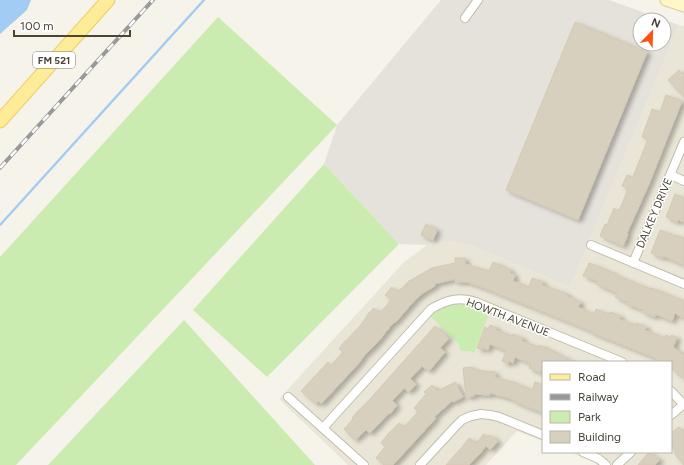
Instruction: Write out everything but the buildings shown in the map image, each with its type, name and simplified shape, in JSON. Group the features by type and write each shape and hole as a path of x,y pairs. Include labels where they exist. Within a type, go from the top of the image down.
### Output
{"main road":[{"name":"FM 521","path":"0,121 108,0"},
{"path":"666,0 684,6"}],"street":[{"path":"464,18 478,0"},
{"name":"DALKEY DRIVE","path":"633,263 684,142"},
{"path":"671,175 684,181"},
{"path":"591,245 684,284"},
{"name":"HOWTH AVENUE","path":"323,428 428,313 438,305 450,300 463,299 476,302 620,361"},
{"path":"672,392 684,404 672,414"},
{"path":"288,397 364,465"},
{"path":"420,465 462,420 471,416 481,414 499,417 542,435"},
{"path":"586,453 599,459 606,465"},
{"path":"616,465 630,453"}],"shaded area":[{"path":"441,0 609,0 643,12 632,12 632,52 668,52 570,287 472,246 450,241 427,245 399,244 324,164 337,125"},
{"path":"672,22 679,25 672,42"},
{"path":"679,25 684,26 684,465 597,465 594,462 572,453 672,453 672,361 542,361 542,441 517,431 486,465 348,465 279,399 404,262 427,245 450,241 472,246 570,287 668,52 672,52 672,42"}],"green space":[{"path":"218,17 337,125 16,465 0,465 0,257"},
{"path":"324,164 399,244 267,377 193,310"},
{"path":"450,300 491,308 474,353 470,351 461,351 458,343 427,313"},
{"path":"184,320 315,465 48,465"}],"water":[{"path":"0,0 31,0 27,10 0,34"}],"waterway":[{"path":"0,225 204,0"}],"railway":[{"path":"0,168 153,0"}]}
